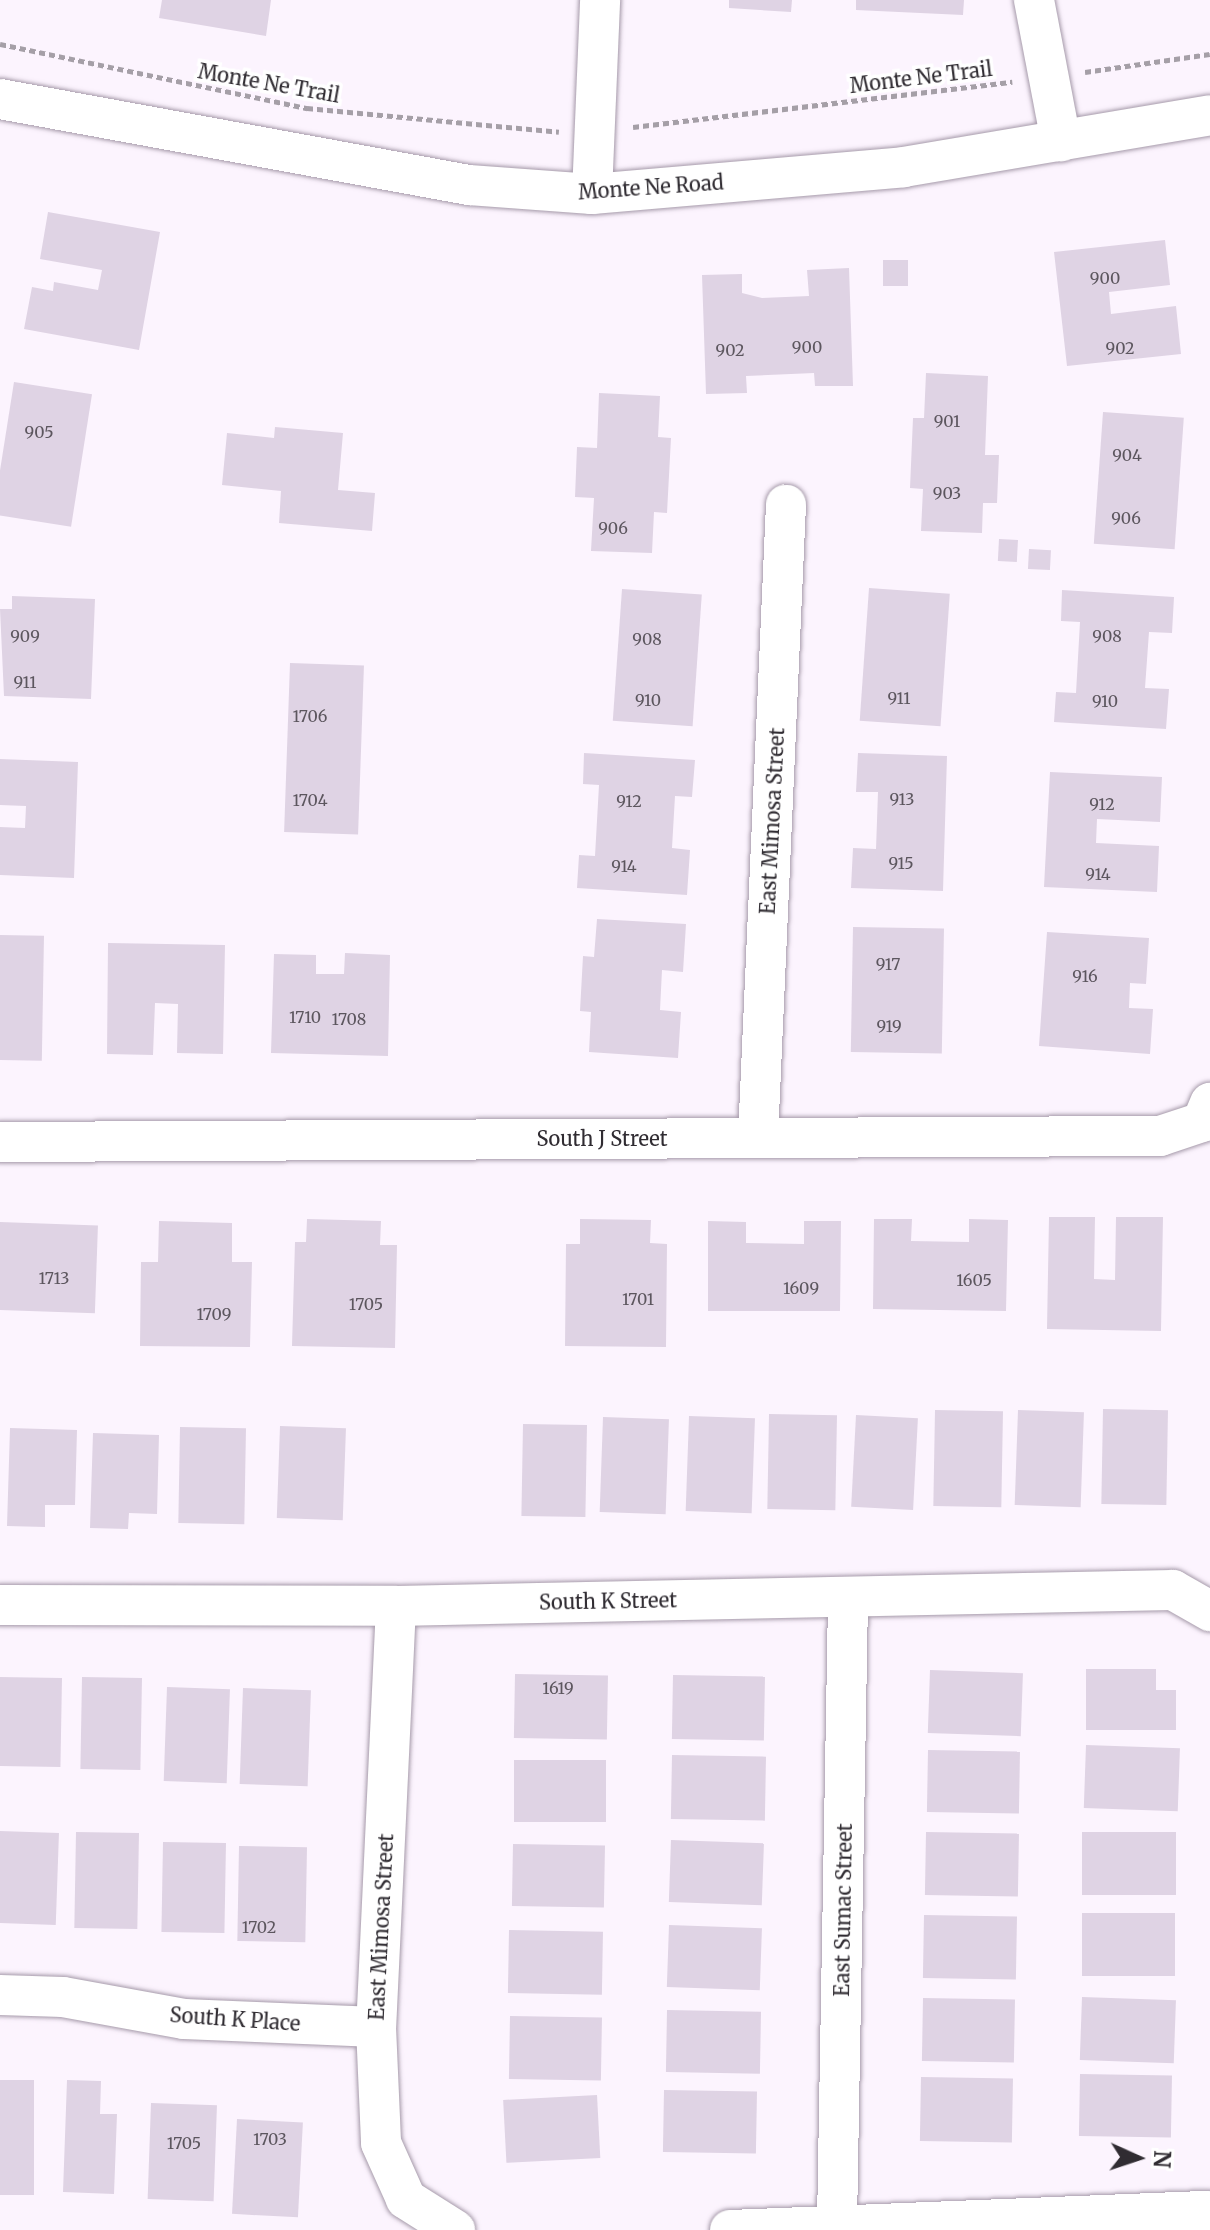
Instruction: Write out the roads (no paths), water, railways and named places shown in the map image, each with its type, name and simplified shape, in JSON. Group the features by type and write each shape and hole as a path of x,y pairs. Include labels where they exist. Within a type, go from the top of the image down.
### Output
{"street":[{"path":"592,194 600,0"},
{"path":"1034,0 1061,141"},
{"name":"Monte Ne Road","path":"0,99 460,183 592,194 904,167 1210,115"},
{"name":"East Mimosa Street","path":"758,1138 786,505"},
{"name":"South J Street","path":"0,1142 1160,1136 1206,1113"},
{"name":"South K Street","path":"0,1605 396,1606 1173,1590 1210,1611"},
{"name":"East Sumac Street","path":"837,2224 848,1597"},
{"name":"East Mimosa Street","path":"396,1606 376,2027 381,2143 406,2199 449,2228"},
{"name":"South K Place","path":"0,1995 63,1997 184,2019 376,2027"},
{"path":"730,2230 1210,2211"}]}
